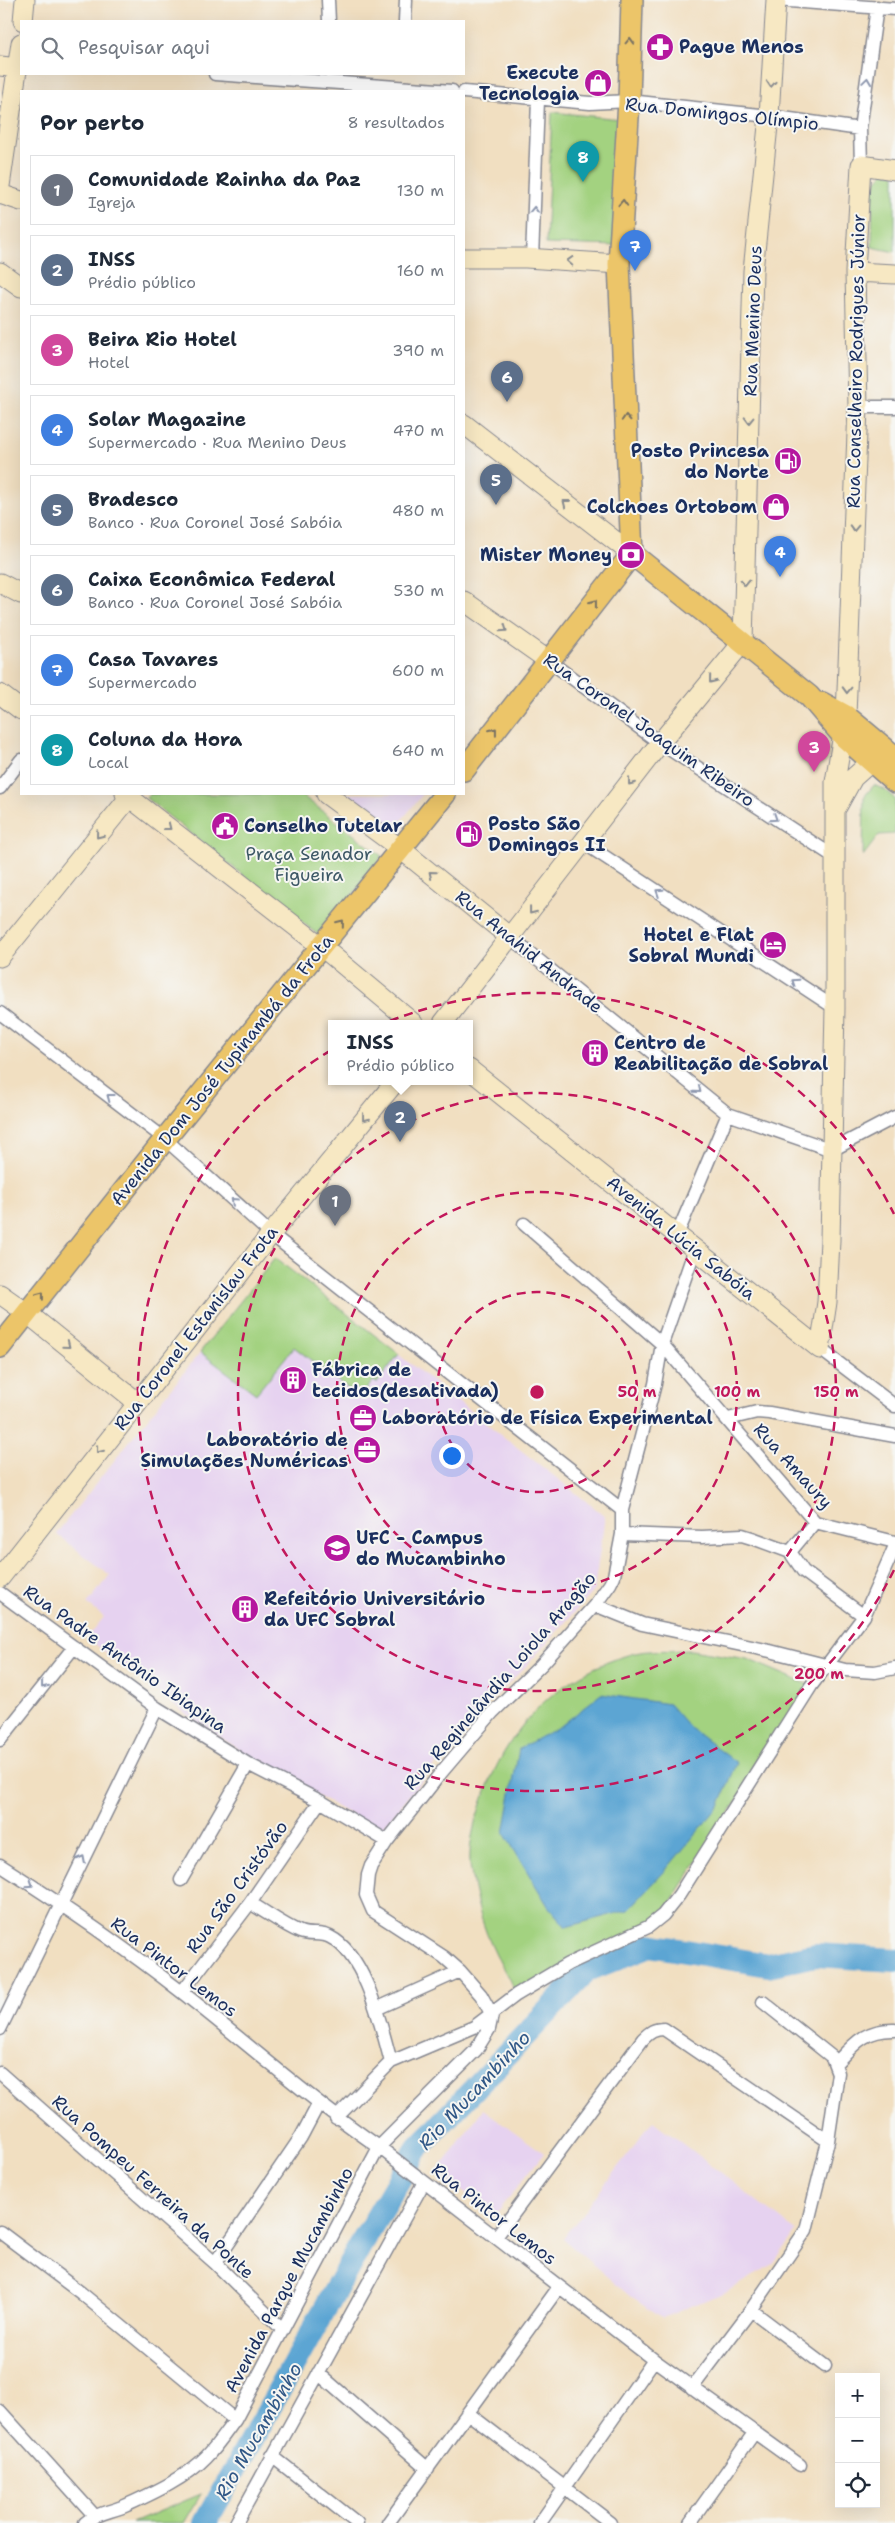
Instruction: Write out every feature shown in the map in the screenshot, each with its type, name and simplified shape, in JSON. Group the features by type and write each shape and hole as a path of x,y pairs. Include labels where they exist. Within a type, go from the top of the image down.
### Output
{"main road":[{"path":"465,769 632,554 619,264 629,101 632,0"},
{"path":"632,554 845,726 895,757"},
{"path":"845,726 872,761 895,782"},
{"name":"Avenida Dom José Tupinambá da Frota","path":"0,1346 164,1139 402,850 444,795"}],"street":[{"path":"23,20 25,0"},
{"path":"328,0 329,20"},
{"path":"405,20 406,0"},
{"path":"776,0 895,9"},
{"name":"Rua Menino Deus","path":"743,642 753,271 769,116 776,0"},
{"name":"Rua Conselheiro Rodrigues Júnior","path":"820,1349 827,1302 832,1150 837,767 845,726 858,407 855,272 860,129 877,8"},
{"path":"0,66 20,68 0,186"},
{"path":"223,75 302,85 330,78 401,80 447,90"},
{"name":"Rua Domingos Olímpio","path":"465,92 538,100 590,103 629,101 769,116 860,129"},
{"path":"532,259 538,100"},
{"path":"860,165 895,170"},
{"path":"0,186 20,188"},
{"path":"0,186 20,200"},
{"path":"465,258 532,259 619,264"},
{"path":"0,272 20,286"},
{"path":"855,272 895,274"},
{"path":"858,407 895,407"},
{"path":"465,425 632,554"},
{"path":"0,583 20,593"},
{"name":"Rua Coronel Joaquim Ribeiro","path":"465,602 549,660 660,743 836,858"},
{"path":"444,1020 511,938 660,743 743,642"},
{"path":"0,694 20,709"},
{"path":"0,788 20,761"},
{"path":"836,808 853,778 872,761"},
{"path":"0,958 129,795 322,947 409,1020"},
{"name":"Rua Anahid Andrade","path":"327,795 402,850 728,1114 832,1150"},
{"path":"584,843 835,1008"},
{"path":"0,1013 164,1139 271,1234 622,1510"},
{"name":"Avenida Lúcia Sabóia","path":"473,1072 820,1349 895,1406"},
{"name":"Rua Coronel Estanislau Frota","path":"0,1578 137,1402 393,1085"},
{"path":"677,1235 728,1114"},
{"path":"832,1150 895,1117"},
{"name":"Rua Amaury","path":"524,1224 662,1344 815,1522 895,1544"},
{"name":"Rua Reginelândia Loiola Aragão","path":"492,2015 480,1995 460,1971 444,1957 374,1912 366,1895 366,1884 371,1866 387,1841 440,1774 492,1713 541,1665 595,1605 614,1576 622,1534 622,1510 655,1384 662,1344 695,1249"},
{"path":"0,1294 27,1313 137,1402"},
{"path":"728,1419 757,1412 769,1413 894,1434"},
{"path":"790,1552 815,1522"},
{"path":"622,1534 702,1537 742,1535 790,1552 803,1571 864,1616"},
{"path":"336,2118 392,2062 474,2027 516,1995 568,1964 627,1938 648,1927 663,1915 679,1895 773,1744 826,1665 864,1616 895,1544"},
{"name":"Rua Padre Antônio Ibiapina","path":"0,1593 157,1708 248,1764 320,1801 387,1841"},
{"path":"595,1605 642,1624 862,1673 895,1668"},
{"path":"0,1740 74,1647"},
{"path":"0,2029 157,1708"},
{"path":"180,1880 248,1764"},
{"name":"Rua São Cristóvão","path":"182,1992 250,1903 320,1801"},
{"name":"Rua Pintor Lemos","path":"0,1865 60,1903 182,1992 336,2118 379,2147 654,2360 800,2465"},
{"path":"250,1903 301,1932 319,1933 340,1943 356,1964 376,2009 392,2062"},
{"path":"376,2009 460,1971"},
{"path":"692,2388 751,2310 806,2230 828,2141 838,2073 836,2063 832,2057 762,2002"},
{"name":"Avenida Parque Mucambinho","path":"90,2519 125,2506 185,2474 206,2458 235,2420 379,2147 476,2050 490,2029 492,2015"},
{"path":"496,2237 643,2039 651,2031 657,2029 664,2029 828,2141"},
{"path":"836,2063 856,2042 867,2034 880,2029 895,2030"},
{"name":"Rua Pompeu Ferreira da Ponte","path":"0,2074 215,2263 282,2329"},
{"path":"215,2263 301,2137 319,2103"},
{"path":"236,2523 422,2180"},
{"path":"0,2232 80,2293 235,2420"},
{"path":"388,2523 469,2414 559,2287"},
{"path":"751,2310 825,2366"},
{"path":"540,2523 654,2360"},
{"path":"318,2373 428,2469"},
{"path":"0,2411 90,2519"},
{"path":"469,2414 611,2523"},
{"path":"690,2523 754,2433"},
{"path":"272,2456 357,2523"}],"shaded area":[{"path":"343,795 422,795 391,833"},
{"name":"UFC - Campus do Mucambinho","path":"275,1258 605,1516 594,1590 528,1664 471,1721 384,1826 369,1825 258,1762 190,1717 87,1638 104,1617 87,1604 110,1575 56,1534"},
{"path":"483,2109 544,2153 495,2216 437,2172"},
{"path":"653,2121 796,2231 775,2262 728,2291 662,2318 631,2297 563,2239"}],"green space":[{"path":"552,112 620,119 621,246 546,244"},
{"path":"885,172 895,174 895,252 872,247 873,184"},
{"path":"874,785 885,790 895,799 895,834 879,835 863,856 864,797"},
{"name":"Praça Senador Figueira","path":"148,795 301,795 382,856 321,937 146,798"},
{"path":"275,1258 399,1354 377,1383 373,1381 360,1398 294,1347 256,1394 200,1352"},
{"path":"691,1650 747,1659 811,1686 663,1915 516,1995 496,1955 483,1922 476,1899 470,1865 474,1826 498,1764 526,1721 542,1703 583,1674 606,1663 638,1652"},
{"path":"201,2494 184,2523 132,2523"}],"water":[{"path":"601,1694 669,1704 689,1727 737,1763 719,1806 664,1872 628,1910 566,1927 548,1906 504,1833 519,1749 562,1725"}],"waterway":[{"name":"Rio Mucambinho","path":"205,2523 360,2246 417,2149 587,1970 650,1945 768,1965 816,1955 895,1960"}],"place":[{"name":"Pague Menos","path":"660,47"},
{"name":"Execute Tecnologia","path":"598,83"},
{"name":"Coluna da Hora","path":"583,182"},
{"name":"Casa Tavares","path":"635,271"},
{"name":"Caixa Econômica Federal","path":"507,402"},
{"name":"Posto Princesa do Norte","path":"788,461"},
{"name":"Bradesco","path":"496,505"},
{"name":"Colchoes Ortobom","path":"776,507"},
{"name":"Mister Money","path":"631,555"},
{"name":"Solar Magazine","path":"780,577"},
{"name":"Beira Rio Hotel","path":"814,772"},
{"name":"Conselho Tutelar","path":"225,826"},
{"name":"Posto São Domingos II","path":"469,834"},
{"name":"Hotel e Flat Sobral Mundi","path":"773,945"},
{"name":"Centro de Reabilitação de Sobral","path":"595,1053"},
{"name":"INSS","path":"400,1142"},
{"name":"Comunidade Rainha da Paz","path":"335,1226"},
{"name":"Fábrica de tecidos(desativada)","path":"293,1380"},
{"name":"Laboratório de Física Experimental","path":"363,1418"},
{"name":"Laboratório de Simulações Numéricas","path":"367,1450"},
{"name":"UFC - Campus do Mucambinho","path":"337,1548"},
{"name":"Refeitório Universitário da UFC Sobral","path":"245,1609"}]}
